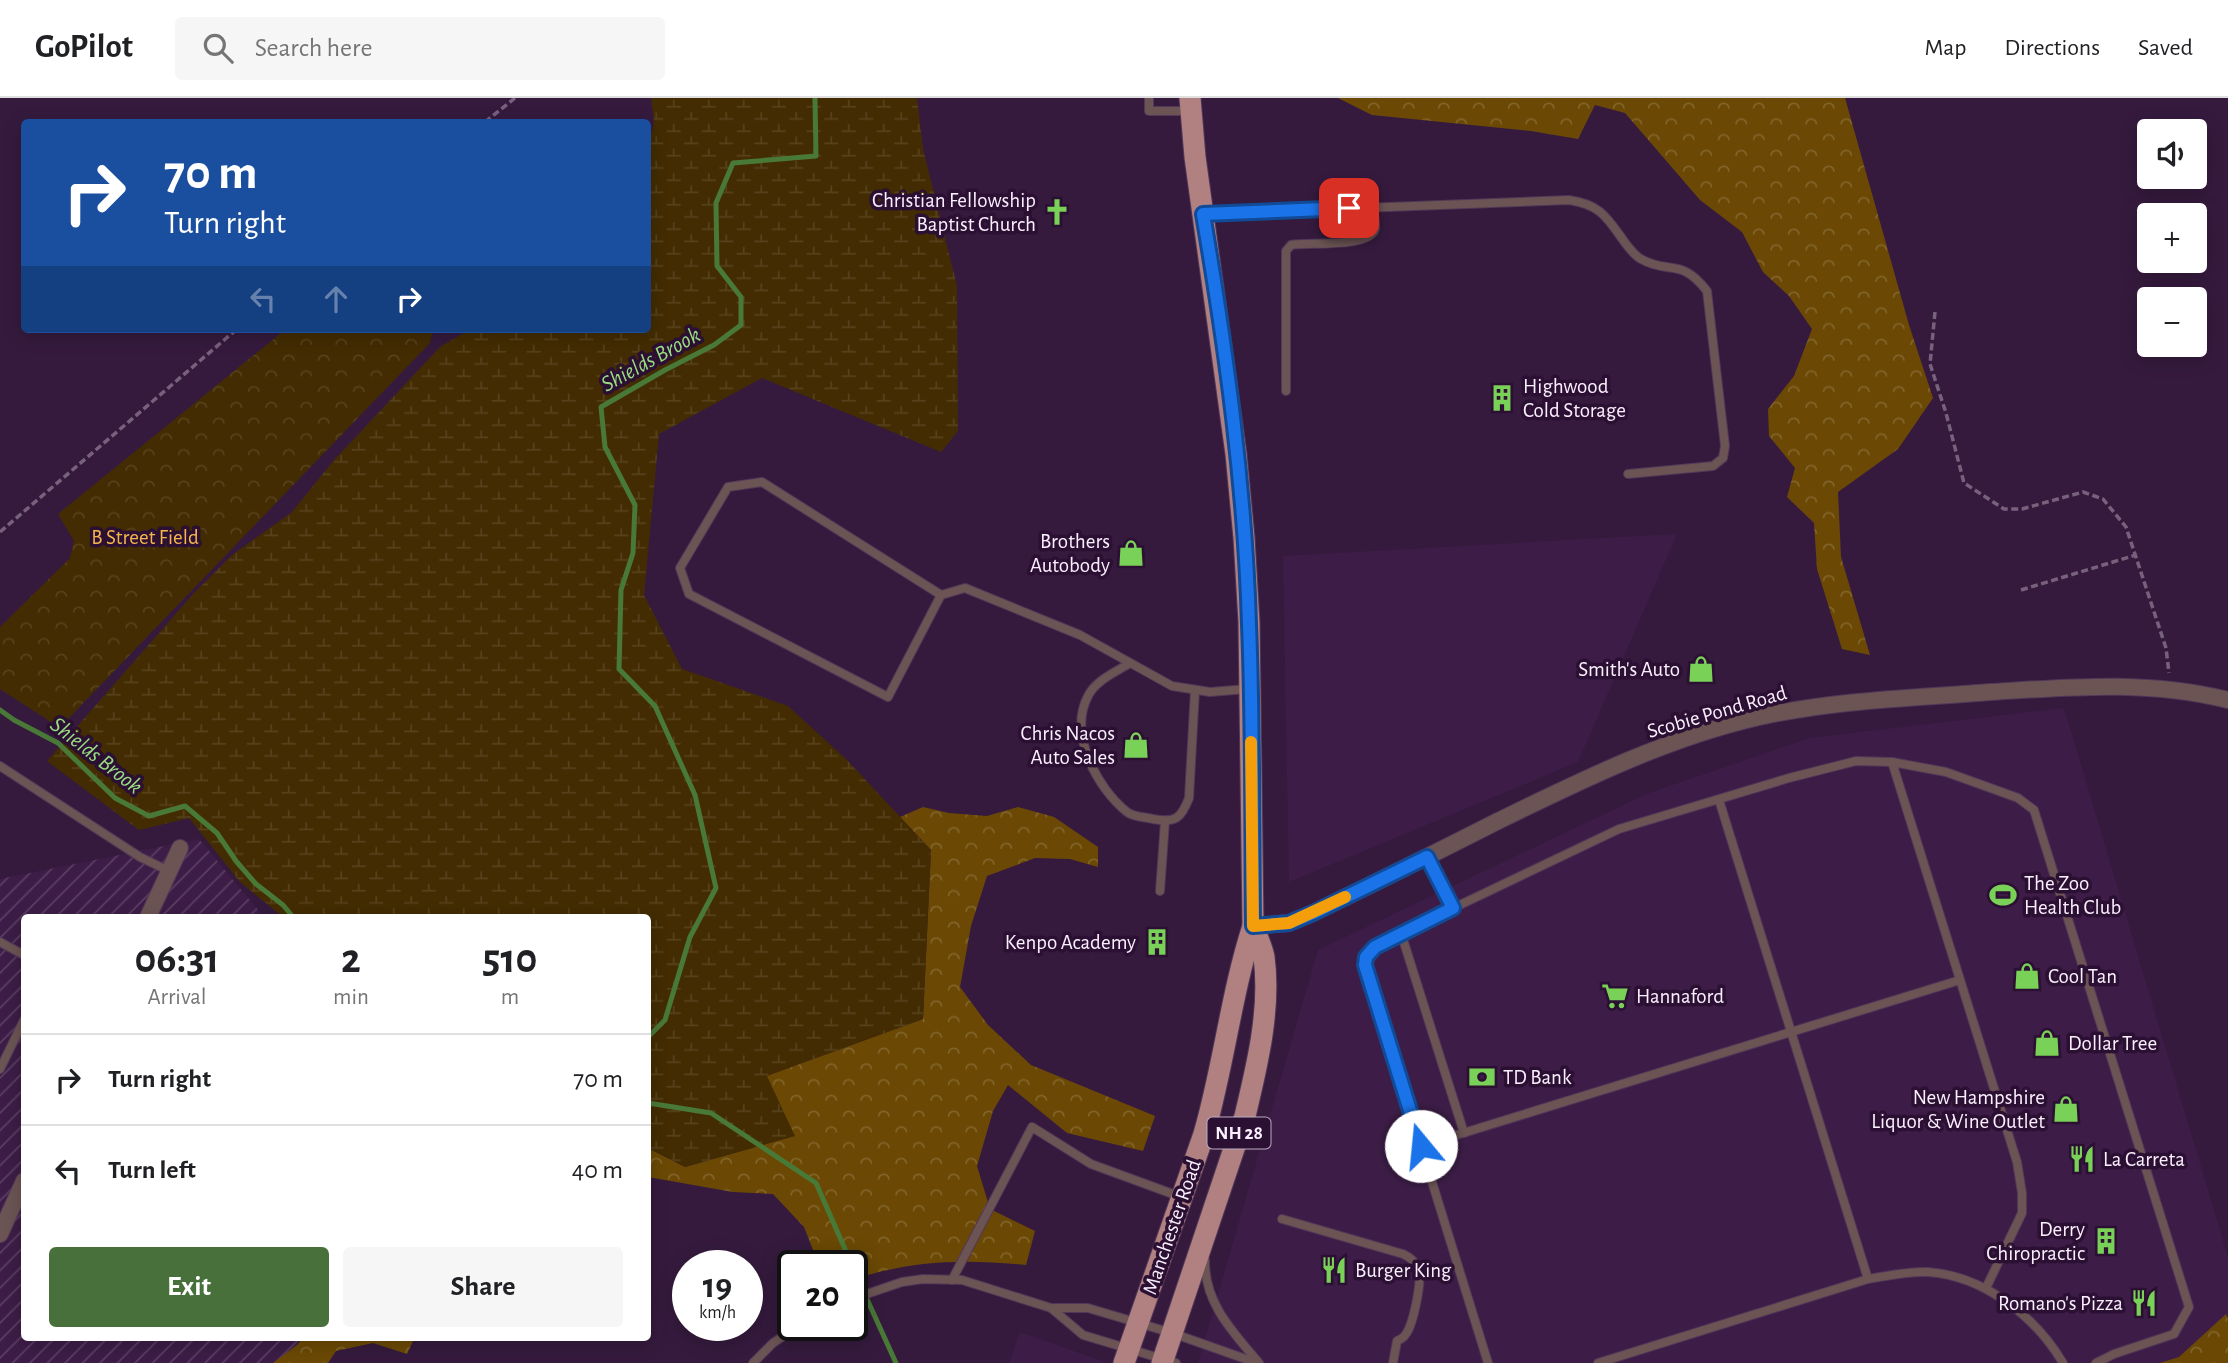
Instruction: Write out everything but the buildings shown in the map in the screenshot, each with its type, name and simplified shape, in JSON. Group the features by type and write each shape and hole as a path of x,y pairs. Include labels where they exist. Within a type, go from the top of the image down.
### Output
{"main road":[{"name":"NH 28","path":"1191,105 1203,214"},
{"name":"Manchester Road","path":"1126,1356 1213,1103 1234,993 1253,926 1249,622 1237,454 1203,214"},
{"name":"Manchester Road","path":"1167,1362 1172,1333 1245,1116 1255,1076 1265,975 1264,955 1253,926"}],"street":[{"name":"Scobie Pond Road","path":"1253,926 1289,923 1597,772 1677,742 1758,717 1799,709 1881,700 2111,685 2195,691 2228,699"},
{"path":"149,914 180,848"},
{"path":"0,1234 21,1188"}],"lane":[{"path":"1149,98 1149,111 1191,105"},
{"path":"1203,214 1569,200 1588,202 1603,214 1630,250 1641,260 1682,269 1696,277 1707,291 1726,446 1723,458 1713,466 1628,474"},
{"path":"1286,391 1286,251 1291,244 1358,241 1369,237 1375,229 1373,207"},
{"path":"941,595 762,482 728,487 680,568 690,594 888,697 941,595 965,587 1080,635 1172,686 1210,692 1250,688"},
{"path":"1130,663 1097,684 1088,696 1082,715 1083,736 1089,759 1098,777 1129,814 1165,821 1175,819 1184,812 1189,798 1195,690"},
{"path":"1488,1363 1365,965 1366,957 1370,951 1401,933 1619,830 1789,778 1856,761 1892,762 1946,772 2018,798 2034,810 2189,1307 2174,1334 2095,1363"},
{"path":"1892,762 2017,1162 2022,1213 1986,1289"},
{"path":"0,766 139,857 169,871"},
{"path":"1719,800 1868,1279"},
{"path":"1160,891 1165,821"},
{"path":"1427,857 1453,908"},
{"path":"1401,933 1464,1133"},
{"path":"0,942 21,953"},
{"path":"1421,1146 1960,980"},
{"path":"0,1069 21,1026"},
{"path":"952,1280 1032,1127 1091,1164 1181,1197"},
{"path":"1282,1219 1403,1254 1415,1262 1420,1273 1420,1285 1409,1329 1404,1338 1397,1340 1393,1363"},
{"path":"1205,1234 1205,1276 1210,1295 1228,1326 1258,1363"},
{"path":"1598,1363 1868,1279 1909,1272 1968,1280 1986,1289 2029,1320 2063,1363"},
{"path":"868,1292 923,1279 980,1284 1052,1308 1088,1308 1258,1363"},
{"path":"1052,1308 1083,1335 1126,1356 1167,1362"},
{"path":"753,1363 777,1340"}],"path":[{"path":"489,119 515,98"},
{"path":"1935,312 1930,363 1964,483 2004,509 2022,509 2083,492 2103,499 2126,527 2166,648 2172,689"},
{"path":"0,532 232,333"},
{"path":"2021,590 2136,555"}],"shaded area":[{"path":"1677,534 1578,762 1289,882 1283,556"},
{"path":"2064,708 2228,1257 2228,1363 1198,1363 1318,950 1649,793 1810,738"},
{"path":"199,839 262,914 21,914 21,1341 306,1341 288,1363 0,1363 0,879"},
{"path":"1020,1332 1105,1362 1105,1363 1009,1363"}],"green space":[{"path":"651,98 917,98 923,149 957,286 958,431 941,452 762,378 659,434 644,595 682,669 788,706 847,760 931,850 923,1019 767,1076 795,1136 685,1167 651,1150 651,914 279,914 240,882 189,818 139,830 47,761 194,593 232,555 292,512 334,460 441,346 464,333 651,333 651,134 654,122"},
{"path":"1338,98 1845,98 1909,325 1933,398 1898,449 1838,492 1841,557 1870,655 1842,649 1817,569 1814,523 1787,497 1795,468 1769,436 1768,409 1794,376 1812,329 1789,296 1763,272 1742,232 1700,200 1625,113 1595,105 1578,139 1531,131 1372,115"},
{"name":"B Street Field","path":"281,333 432,333 430,343 66,721 54,724 0,689 0,627 70,558 74,541 58,514"},
{"path":"923,807 949,813 987,816 1018,807 1054,817 1098,847 1098,867 1070,859 1035,858 987,876 971,926 960,987 988,1025 1031,1065 1155,1116 1143,1151 1067,1133 1008,1085 993,1111 977,1166 990,1209 1035,1231 1026,1265 938,1263 895,1268 868,1275 868,1250 813,1250 804,1227 773,1194 733,1192 651,1178 651,1150 685,1167 794,1136 766,1076 923,1019 931,850 900,817"},
{"path":"2226,1314 2228,1363 2160,1363 2179,1357"},
{"path":"300,1341 413,1341 407,1354 373,1343 336,1351 328,1363 273,1363"}],"waterway":[{"name":"Shields Brook","path":"651,1034 665,1020 690,937 716,888 695,795 655,706 619,669 621,590 633,553 635,505 605,447 601,407 714,345 741,325 741,297 717,266 716,203 733,163 816,156 815,98"},
{"name":"Shields Brook","path":"0,710 58,743 115,798 149,816 185,806 217,833 256,884 290,914"},
{"path":"651,1103 711,1113 816,1183 845,1250"},
{"path":"868,1301 896,1363"}],"slow traffic":[{"path":"1251,742 1253,926 1289,923 1345,897"}],"place":[{"name":"Christian Fellowship Baptist Church","path":"1057,212"},
{"name":"Highwood Cold Storage","path":"1502,398"},
{"name":"Brothers Autobody","path":"1131,553"},
{"name":"Smith's Auto","path":"1701,669"},
{"name":"Chris Nacos Auto Sales","path":"1136,745"},
{"name":"The Zoo Health Club","path":"2003,895"},
{"name":"Kenpo Academy","path":"1157,942"},
{"name":"Cool Tan","path":"2027,976"},
{"name":"Hannaford","path":"1615,996"},
{"name":"Dollar Tree","path":"2047,1043"},
{"name":"TD Bank","path":"1482,1077"},
{"name":"New Hampshire Liquor & Wine Outlet","path":"2066,1109"},
{"name":"La Carreta","path":"2082,1159"},
{"name":"Derry Chiropractic","path":"2106,1241"},
{"name":"Burger King","path":"1334,1270"},
{"name":"Romano's Pizza","path":"2144,1303"}],"route":[{"path":"1349,208 1203,214 1237,454 1244,538 1249,622 1253,926 1289,923 1427,857 1453,908 1375,947 1366,957 1365,965 1421,1146"}]}
